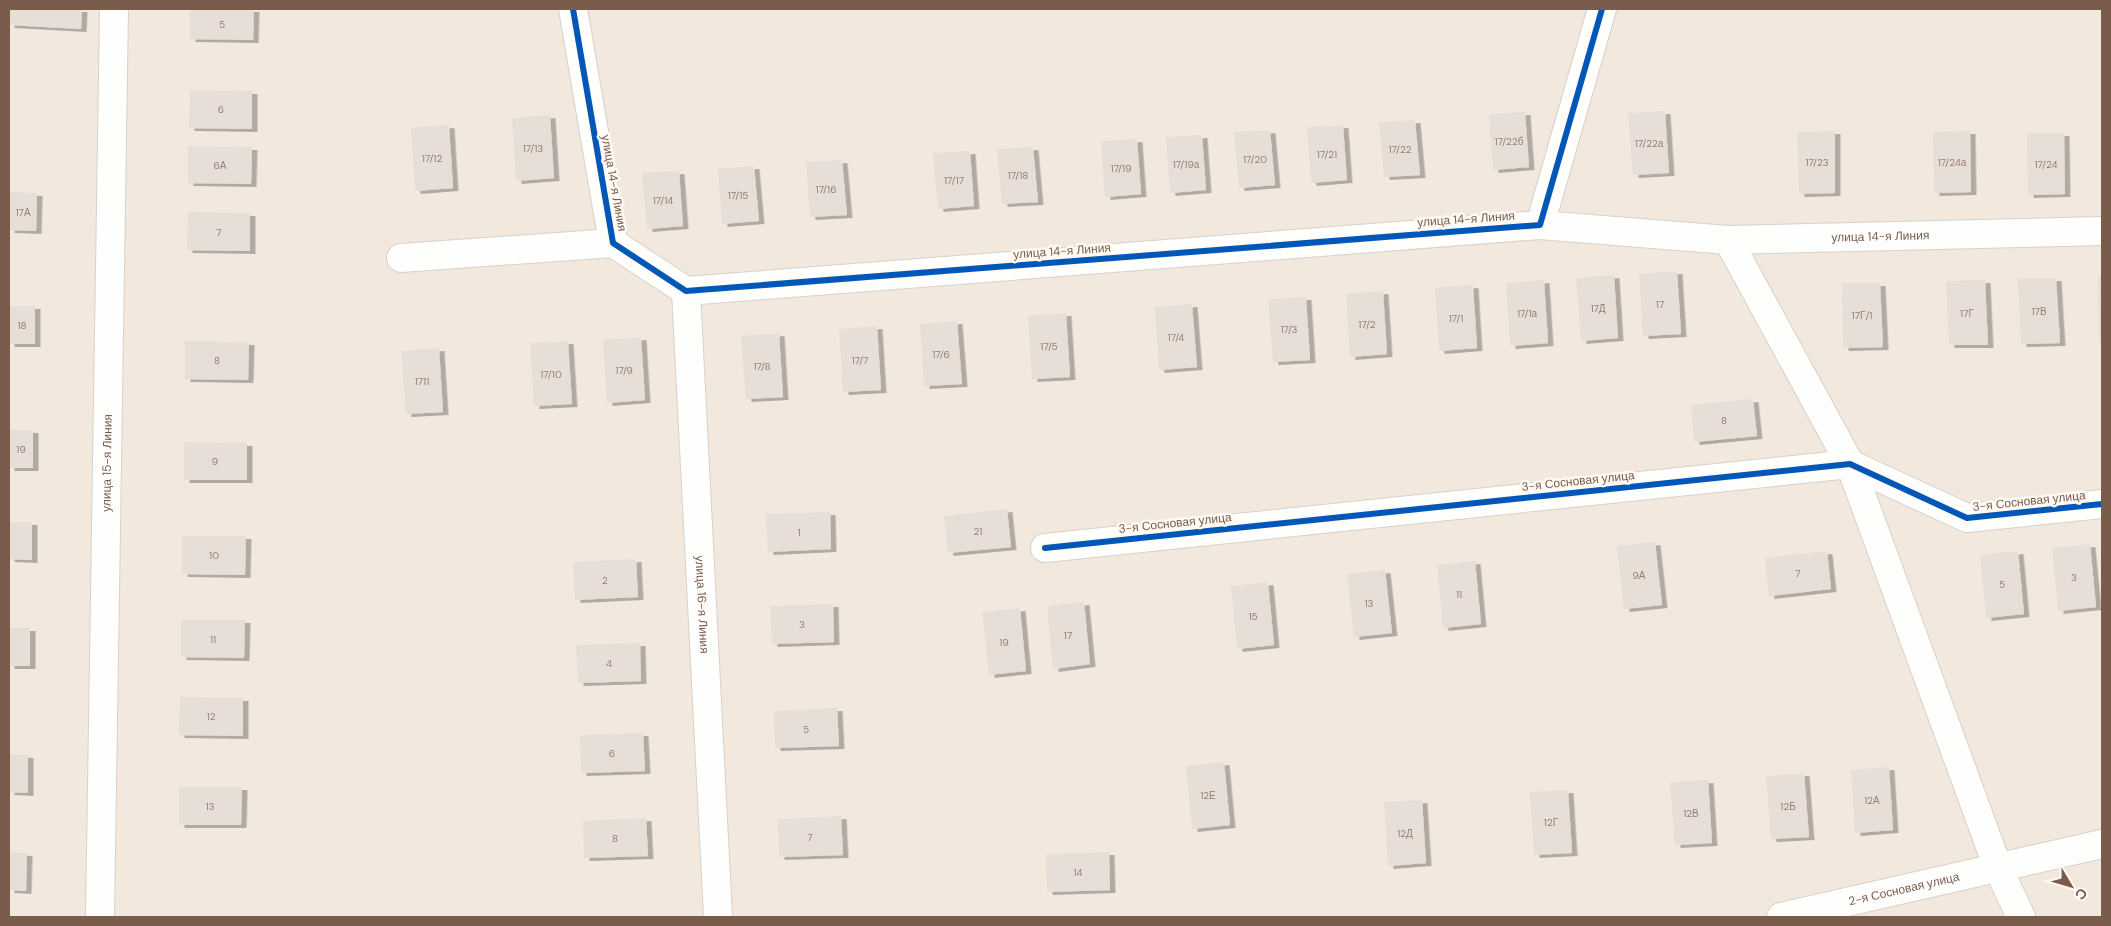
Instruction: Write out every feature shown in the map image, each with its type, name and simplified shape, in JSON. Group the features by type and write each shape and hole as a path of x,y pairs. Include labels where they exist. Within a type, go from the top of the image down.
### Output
{"street":[{"name":"улица 15-я Линия","path":"100,917 114,9"},
{"name":"улица 14-я Линия","path":"573,9 613,243"},
{"path":"1540,225 1602,9"},
{"name":"улица 14-я Линия","path":"401,258 613,243 686,291 1540,225 1728,240 2102,231"},
{"path":"1728,240 1850,464 1998,868 2020,917"},
{"name":"улица 16-я Линия","path":"686,291 718,917"},
{"name":"3-я Сосновая улица","path":"1045,548 1850,464 1967,518 2102,504"},
{"name":"2-я Сосновая улица","path":"1781,917 2102,844"}],"shaded area":[{"path":"9,9 2102,9 2102,917 9,917"}],"building":[{"path":"9,9 82,9 81,29 9,25"},
{"path":"190,9 254,9 253,40 190,39"},
{"path":"190,90 252,91 252,129 189,128"},
{"path":"1665,111 1669,173 1633,175 1628,113"},
{"path":"1525,112 1529,167 1493,170 1489,114"},
{"path":"550,115 554,178 516,181 512,118"},
{"path":"1415,120 1420,175 1384,177 1379,122"},
{"path":"449,125 453,188 415,191 411,128"},
{"path":"1343,125 1347,180 1311,183 1307,127"},
{"path":"1270,130 1275,185 1239,188 1234,132"},
{"path":"1835,131 1835,193 1799,194 1797,132"},
{"path":"1970,131 1971,192 1934,193 1933,132"},
{"path":"2027,133 2064,133 2065,194 2028,195"},
{"path":"1202,135 1206,190 1170,193 1166,137"},
{"path":"1137,139 1141,194 1105,197 1101,141"},
{"path":"188,146 252,147 251,184 188,183"},
{"path":"1033,147 1038,202 1002,204 997,149"},
{"path":"970,151 974,206 938,209 933,153"},
{"path":"842,160 847,215 810,217 806,162"},
{"path":"754,166 759,221 722,224 718,169"},
{"path":"679,171 683,226 647,229 642,173"},
{"path":"9,192 37,193 36,231 9,230"},
{"path":"188,212 250,213 250,251 187,250"},
{"path":"1677,271 1681,334 1643,336 1639,274"},
{"path":"1614,275 1618,338 1581,341 1576,278"},
{"path":"2098,277 2102,277 2102,342 2099,342"},
{"path":"2056,278 2060,343 2021,344 2018,279"},
{"path":"1544,280 1548,343 1510,346 1506,283"},
{"path":"1985,280 1988,345 1949,345 1946,281"},
{"path":"1842,283 1880,283 1883,347 1843,348"},
{"path":"1473,285 1477,348 1439,351 1435,288"},
{"path":"1383,291 1387,354 1350,357 1346,294"},
{"path":"1306,297 1310,360 1273,362 1268,299"},
{"path":"1192,304 1197,367 1159,370 1155,307"},
{"path":"9,306 35,306 35,344 9,344"},
{"path":"1066,313 1070,377 1032,379 1028,316"},
{"path":"957,321 962,384 924,386 920,324"},
{"path":"877,326 881,390 843,392 839,329"},
{"path":"779,333 783,397 746,399 741,336"},
{"path":"641,337 645,400 607,403 603,340"},
{"path":"185,341 249,342 248,380 185,379"},
{"path":"568,341 572,404 534,406 530,343"},
{"path":"439,348 443,412 406,414 401,351"},
{"path":"1753,399 1757,436 1694,442 1691,405"},
{"path":"9,430 33,430 33,468 9,468"},
{"path":"184,442 247,443 247,480 184,480"},
{"path":"1007,509 1011,547 948,553 944,516"},
{"path":"830,512 831,549 768,552 766,514"},
{"path":"9,522 32,522 32,560 9,559"},
{"path":"182,536 246,536 245,575 182,574"},
{"path":"1655,542 1662,605 1624,609 1617,546"},
{"path":"2090,544 2096,607 2058,611 2052,548"},
{"path":"1827,551 1831,589 1769,596 1765,558"},
{"path":"2018,551 2024,614 1986,618 1980,555"},
{"path":"636,559 638,597 575,600 573,562"},
{"path":"1475,561 1481,624 1443,628 1437,565"},
{"path":"1385,570 1392,633 1354,637 1347,574"},
{"path":"1268,582 1274,645 1237,649 1231,586"},
{"path":"1084,602 1090,664 1053,669 1047,606"},
{"path":"833,604 834,642 772,644 770,606"},
{"path":"1020,608 1026,671 989,675 982,612"},
{"path":"181,620 245,620 244,658 181,657"},
{"path":"9,628 30,628 30,666 9,666"},
{"path":"640,643 641,681 578,683 576,645"},
{"path":"180,697 243,698 243,736 179,735"},
{"path":"837,708 839,746 775,748 774,711"},
{"path":"643,733 645,771 581,773 580,735"},
{"path":"9,754 28,755 28,793 9,792"},
{"path":"1224,762 1230,825 1192,829 1186,766"},
{"path":"1889,767 1893,830 1855,833 1851,770"},
{"path":"1804,773 1809,837 1771,839 1766,776"},
{"path":"1708,780 1712,843 1675,845 1670,782"},
{"path":"179,787 242,787 241,825 179,825"},
{"path":"1568,790 1572,853 1534,855 1530,792"},
{"path":"1422,800 1426,863 1388,866 1384,802"},
{"path":"841,816 843,855 779,857 778,819"},
{"path":"646,818 648,856 584,858 583,821"},
{"path":"9,852 27,853 26,891 9,890"},
{"path":"1109,852 1110,890 1047,892 1046,854"}],"cycle path":[{"path":"573,9 613,243 686,291 1540,225 1602,9"},
{"path":"1045,548 1850,464 1967,518 2102,504"}]}
